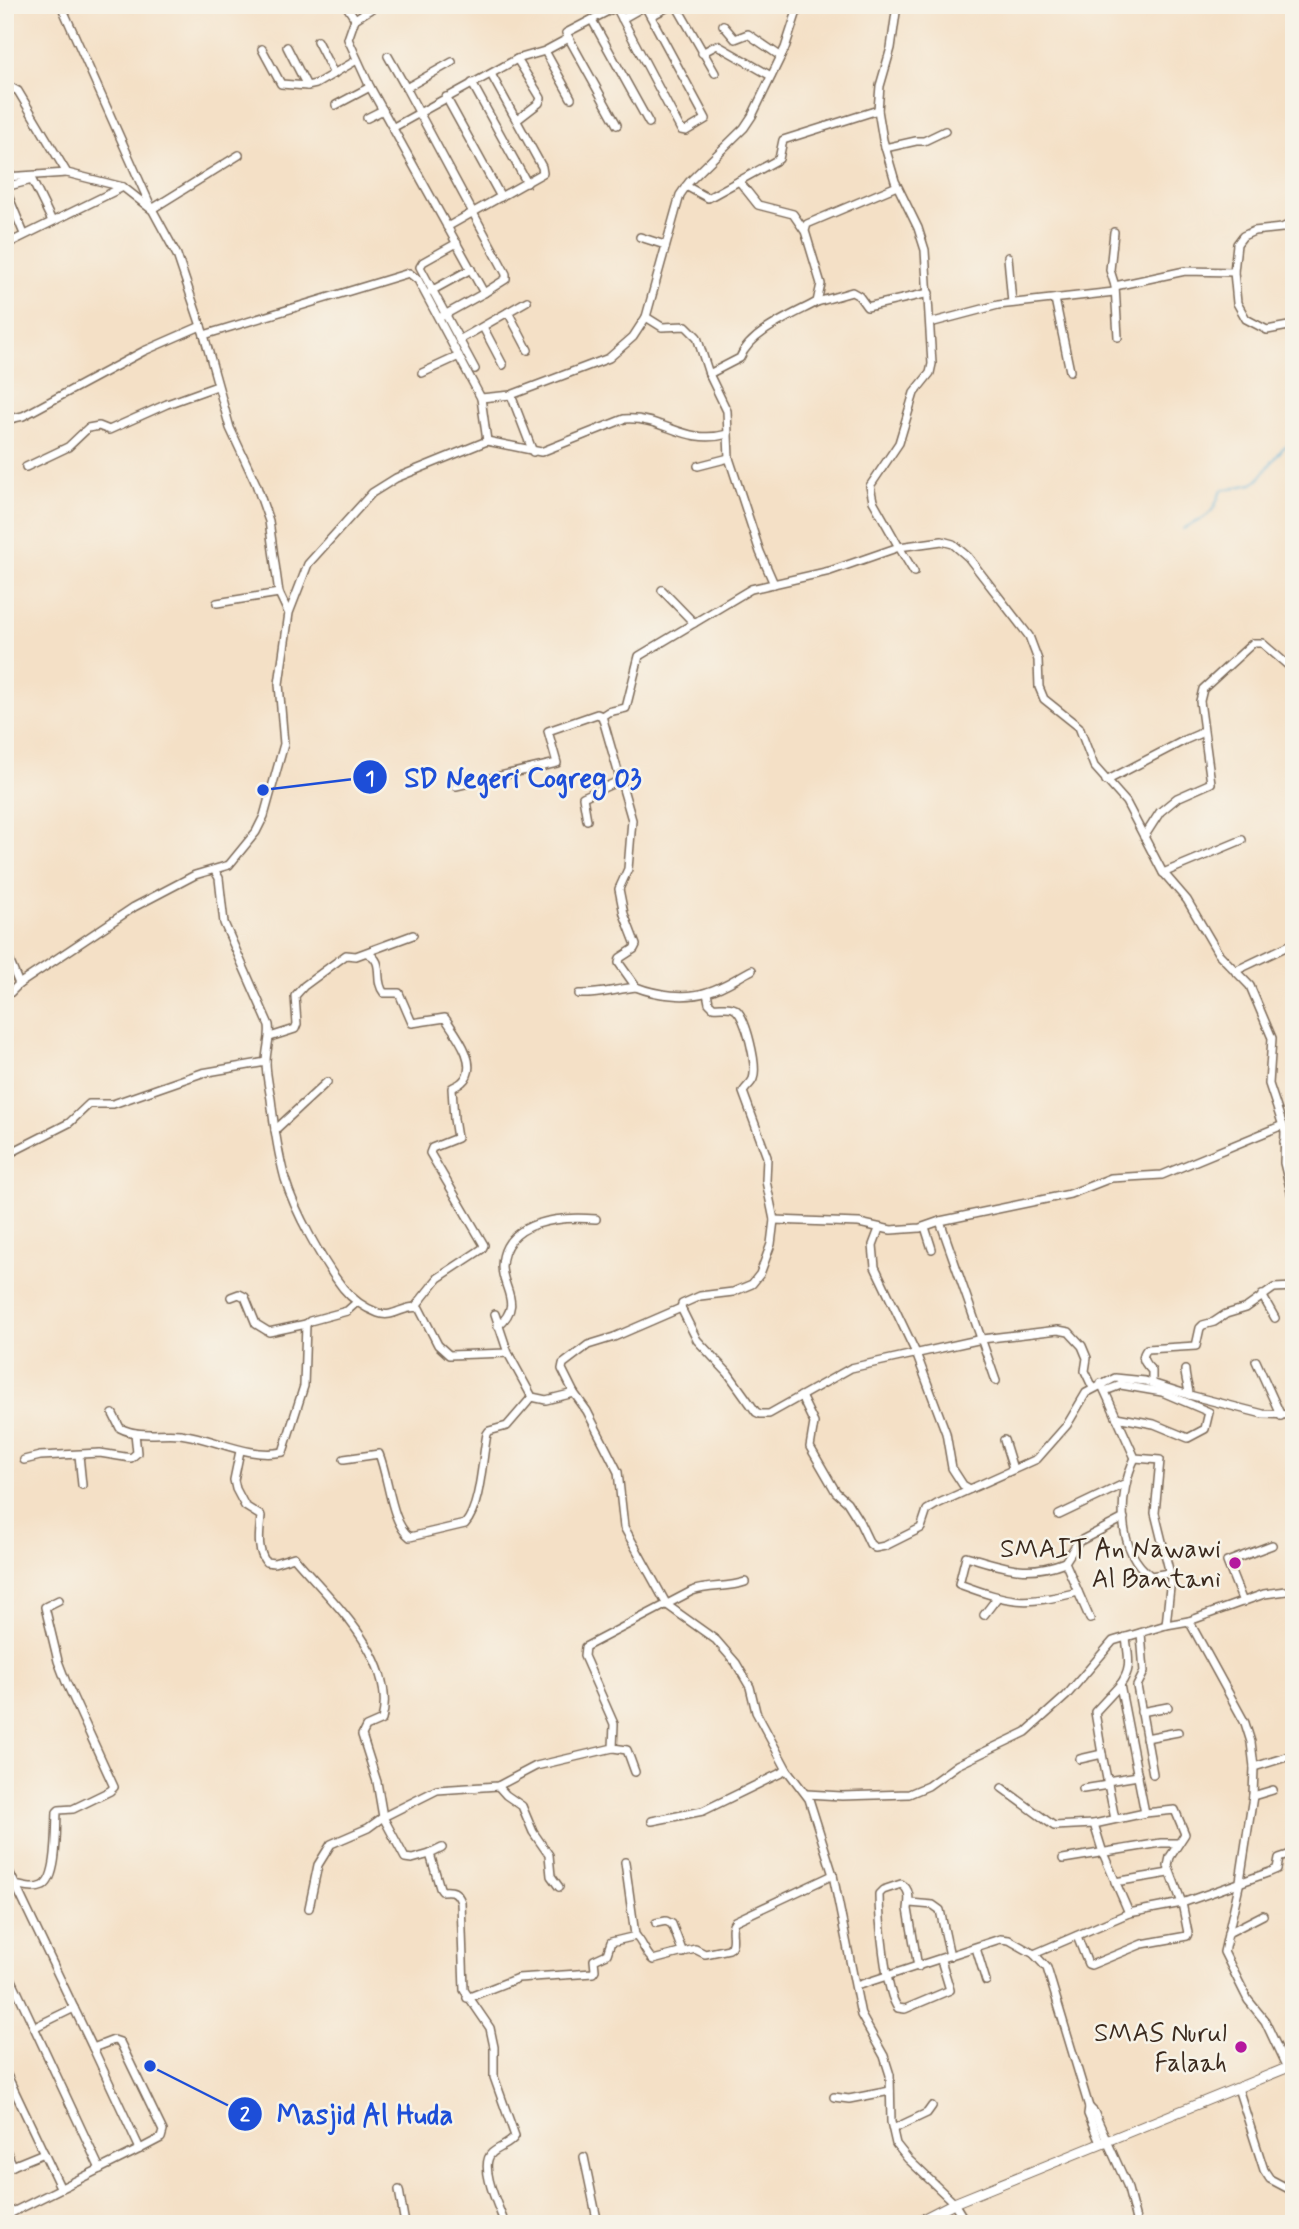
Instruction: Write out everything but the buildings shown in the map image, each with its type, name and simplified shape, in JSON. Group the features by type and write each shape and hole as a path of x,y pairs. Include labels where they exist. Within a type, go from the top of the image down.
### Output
{"main road":[{"path":"913,2224 954,2203 1103,2141 1291,2067"}],"street":[{"path":"61,5 152,209 177,255 204,335 230,428 253,476 266,512 279,593 289,613"},
{"path":"346,5 355,19"},
{"path":"377,5 355,19 348,39 370,87 484,293"},
{"path":"652,16 674,5 715,73"},
{"path":"481,398 511,395 609,358 640,329 646,317 678,200 686,186 744,128 780,56 799,5"},
{"path":"897,5 891,48 880,86 878,110 885,148 897,186 923,240 929,293 932,369 914,393 899,443 870,486 873,501 914,572"},
{"path":"618,125 566,33 616,7 622,19 681,130 686,131 705,121 705,116 645,6 622,19"},
{"path":"592,20 649,123"},
{"path":"723,25 735,39 748,34 780,56"},
{"path":"394,127 517,59 545,51 569,38"},
{"path":"317,41 334,74"},
{"path":"702,53 717,46 771,76"},
{"path":"287,47 307,86"},
{"path":"262,49 281,84 316,84 357,60"},
{"path":"545,51 571,99"},
{"path":"388,56 506,274 503,283 441,316"},
{"path":"517,59 541,98 539,103 517,120"},
{"path":"406,88 452,62"},
{"path":"447,227 541,176 543,170 491,74"},
{"path":"472,83 527,183"},
{"path":"5,84 18,91 67,173"},
{"path":"336,105 370,87"},
{"path":"446,97 501,197"},
{"path":"367,118 383,110"},
{"path":"686,186 708,198 779,159 783,140 878,110"},
{"path":"885,148 924,141 945,131"},
{"path":"152,209 239,155"},
{"path":"5,177 67,173 122,187 152,209"},
{"path":"24,234 5,187 33,180 52,221"},
{"path":"739,181 758,205 793,214 805,231 821,284 817,302"},
{"path":"805,231 805,226 810,223 897,186"},
{"path":"5,245 122,187"},
{"path":"1294,222 1282,228 1254,231 1243,236 1236,248 1234,272 1237,303 1247,319 1267,330 1294,325"},
{"path":"1114,232 1110,270 1118,337"},
{"path":"640,237 665,245"},
{"path":"457,243 421,264 421,271 481,398 486,441"},
{"path":"1008,257 1012,303"},
{"path":"431,291 471,269"},
{"path":"930,323 983,308 1114,289 1185,271 1234,272"},
{"path":"204,335 405,273 418,280 459,340 475,369"},
{"path":"709,374 740,358 745,346 777,324 817,302 852,292 867,306 929,293"},
{"path":"1055,299 1070,371"},
{"path":"459,340 527,301"},
{"path":"508,312 528,350"},
{"path":"646,317 662,327 690,328 696,337 709,374 727,411 729,458 760,552 774,584"},
{"path":"5,421 23,416 144,351 201,326"},
{"path":"483,327 503,365"},
{"path":"422,373 459,356"},
{"path":"26,467 68,447 88,428 99,426 109,430 167,404 218,386"},
{"path":"511,395 533,452"},
{"path":"5,998 19,984 134,907 195,875 215,871 235,860 256,832 264,816 284,744 279,684 289,613 308,564 372,493 396,478 486,441 533,452 548,451 624,419 637,418 704,439 728,434"},
{"path":"698,466 729,458"},
{"path":"602,716 626,708 639,656 751,589 830,571 899,547 942,541 953,544 968,557 1029,636 1038,660 1041,693 1051,706 1076,723 1083,733 1094,766 1121,795 1163,873 1187,900 1212,945 1250,986 1272,1038 1269,1084 1283,1125 1284,1163 1294,1204"},
{"path":"662,590 694,623"},
{"path":"217,603 279,593"},
{"path":"1144,837 1160,812 1168,805 1186,792 1211,783 1200,701 1203,689 1253,643 1262,643 1290,667"},
{"path":"456,786 557,763 548,731 597,714 602,716"},
{"path":"602,716 631,812 628,869 619,889 624,914 636,945 619,960 636,987"},
{"path":"1106,781 1203,730"},
{"path":"587,820 583,797 621,780"},
{"path":"1163,873 1242,839"},
{"path":"215,871 219,878 224,923 267,1017 270,1037 266,1062 275,1130 285,1178 298,1211 345,1290 357,1302 388,1315 415,1307 438,1278 484,1245 459,1198 430,1153 432,1148 457,1138 452,1088 462,1082 468,1066 462,1042 445,1018 412,1023 399,993 384,993 378,986 378,962 373,955 367,953"},
{"path":"270,1037 292,1031 296,1027 295,996 304,986 346,955 367,953 413,935"},
{"path":"1235,971 1294,943"},
{"path":"5,950 19,984"},
{"path":"579,994 597,995 606,991 636,987 669,994 707,993 752,970"},
{"path":"707,993 713,1007 732,1007 738,1011 748,1034 754,1072 753,1079 743,1092 765,1150 768,1163 766,1181 774,1220 771,1244 760,1274 755,1281 733,1292 691,1300 682,1304 681,1308 584,1348 562,1366 618,1472 624,1527 667,1605 716,1640 736,1663 747,1679 756,1712 787,1770 812,1804 834,1875 861,2015 887,2064 892,2129 900,2151 954,2203 967,2224"},
{"path":"14,1151 69,1123 89,1104 113,1104 202,1073 266,1062"},
{"path":"275,1130 327,1082"},
{"path":"774,1220 859,1223 879,1229 897,1230 925,1227 940,1221 1070,1194 1111,1178 1162,1175 1283,1125"},
{"path":"1284,1142 1294,1137"},
{"path":"498,1326 505,1319 510,1303 502,1264 512,1237 529,1227 553,1221 596,1219"},
{"path":"940,1221 996,1381"},
{"path":"925,1227 932,1250"},
{"path":"879,1229 873,1245 875,1267 916,1353 946,1433 949,1461 961,1482 970,1489"},
{"path":"1152,1382 1152,1371 1143,1359 1147,1349 1196,1346 1203,1325 1246,1308 1274,1288 1294,1287"},
{"path":"230,1297 239,1294 245,1297 256,1324 269,1332 347,1311 357,1302"},
{"path":"1262,1295 1275,1318"},
{"path":"415,1307 422,1311 438,1345 449,1355 508,1353"},
{"path":"681,1308 697,1340 728,1373 760,1415 769,1414 851,1368 982,1339 1058,1330 1069,1332 1086,1353 1084,1369 1093,1388"},
{"path":"495,1314 508,1353 532,1397 546,1400 574,1393"},
{"path":"113,1415 120,1428 135,1433 182,1434 240,1451 279,1453 285,1449 304,1386 306,1324"},
{"path":"1256,1362 1281,1416"},
{"path":"1185,1370 1189,1395"},
{"path":"1103,1387 1122,1377 1152,1382 1250,1411 1281,1416 1294,1415"},
{"path":"801,1396 814,1423 810,1447 836,1492 847,1502 870,1544 875,1548 914,1532 922,1525 927,1510 1042,1455 1067,1425 1086,1392 1093,1388 1121,1385 1162,1392 1209,1412 1205,1429 1188,1438 1154,1424 1116,1417"},
{"path":"1103,1387 1135,1458"},
{"path":"344,1459 379,1454 387,1475 398,1524 410,1537 465,1524 479,1486 487,1434 507,1426 532,1397"},
{"path":"24,1460 40,1456 107,1453 134,1458 137,1453 135,1433"},
{"path":"1004,1440 1013,1469"},
{"path":"240,1451 234,1480 245,1506 261,1516 259,1532 262,1558 266,1562 274,1563 294,1557 359,1633 379,1671 385,1698 382,1720 366,1727 362,1735 377,1782 383,1818 405,1858 412,1860 442,1848"},
{"path":"79,1455 82,1485"},
{"path":"1135,1458 1127,1475 1124,1518 1132,1552 1145,1571 1152,1576 1169,1573"},
{"path":"1135,1458 1160,1460 1155,1513 1171,1593 1166,1625"},
{"path":"1059,1515 1126,1483"},
{"path":"1078,1592 1042,1602 1024,1602 996,1598 959,1584 965,1556 1030,1571 1049,1568 1065,1562 1078,1542 1124,1518"},
{"path":"1243,1602 1227,1562 1272,1545"},
{"path":"1065,1562 1090,1619"},
{"path":"613,1748 614,1724 584,1656 585,1647 702,1588 733,1587 745,1582"},
{"path":"806,1794 909,1794 928,1786 957,1765 1026,1731 1066,1696 1113,1642 1166,1625 1189,1621 1264,1594 1294,1590"},
{"path":"984,1615 996,1598"},
{"path":"5,1884 14,1883 33,1888 43,1886 53,1872 59,1810 73,1809 114,1787 58,1661 45,1606 59,1600"},
{"path":"1189,1621 1245,1723 1254,1767 1254,1796 1240,1881 1224,1952 1248,2000 1265,2021 1291,2067"},
{"path":"1141,1633 1144,1672 1136,1683 1153,1774"},
{"path":"1115,1819 1095,1712 1128,1674 1126,1637"},
{"path":"1120,1685 1146,1814"},
{"path":"1141,1712 1168,1707"},
{"path":"1146,1738 1178,1732"},
{"path":"309,1908 318,1865 331,1844 368,1828 437,1790 498,1786 536,1766 613,1748 627,1750 635,1772"},
{"path":"1080,1759 1102,1754"},
{"path":"1254,1767 1293,1755"},
{"path":"652,1821 703,1811 787,1770"},
{"path":"1083,1789 1138,1776"},
{"path":"498,1786 522,1806 533,1832 549,1855 551,1875 559,1887"},
{"path":"1002,1788 1054,1826 1094,1824 1175,1810 1185,1830 1168,1862 1169,1873 1182,1903 1187,1936 1142,1944 1091,1965 1088,1964 1077,1936"},
{"path":"1254,1796 1273,1790"},
{"path":"1094,1824 1103,1853 1129,1913"},
{"path":"1063,1859 1161,1843 1178,1843"},
{"path":"1034,1954 1129,1913 1182,1903 1270,1872 1277,1869 1279,1858 1294,1853"},
{"path":"430,1854 440,1888 442,1891 456,1892 461,1902 463,1983 467,1998 490,2028 494,2047 494,2077 515,2136 491,2154 486,2162 505,2224"},
{"path":"625,1862 636,1936 651,1959 695,1949 705,1954 729,1949 733,1943 733,1923 834,1875"},
{"path":"5,1863 140,2149"},
{"path":"1115,1882 1169,1873"},
{"path":"918,1967 907,1889 901,1884 883,1889 879,1894 888,1975 892,1998 898,2008 905,2009 950,1990 941,1960"},
{"path":"910,1903 933,1905 940,1910 950,1956"},
{"path":"1228,1933 1264,1915"},
{"path":"656,1923 666,1921 672,1924 683,1953"},
{"path":"467,1998 518,1978 593,1973 594,1960 607,1954 611,1941 636,1936"},
{"path":"856,1986 1004,1939 1034,1954 1049,1973 1089,2107 1094,2112 1103,2141 1127,2185 1137,2224"},
{"path":"976,1948 986,1981"},
{"path":"5,1965 100,2169"},
{"path":"35,2027 74,2008"},
{"path":"10,2224 11,2213 161,2138 162,2126 120,2042 114,2040 93,2049"},
{"path":"5,2071 60,2187"},
{"path":"1238,2088 1264,2170 1270,2179 1287,2188 1294,2186"},
{"path":"834,2096 849,2099 890,2091"},
{"path":"892,2129 927,2113 932,2106"},
{"path":"5,2148 9,2167 44,2154"},
{"path":"584,2157 598,2224"},
{"path":"399,2190 405,2224"}],"waterway":[{"path":"1183,529 1210,513 1222,490 1252,484 1258,480 1283,448 1294,441"}],"place":[{"name":"SD Negeri Cogreg 03","path":"263,790"},
{"name":"SMAIT An Nawawi Al Bantani","path":"1235,1563"},
{"name":"SMAS Nurul Falaah","path":"1241,2047"},
{"name":"Masjid Al Huda","path":"150,2066"}]}
